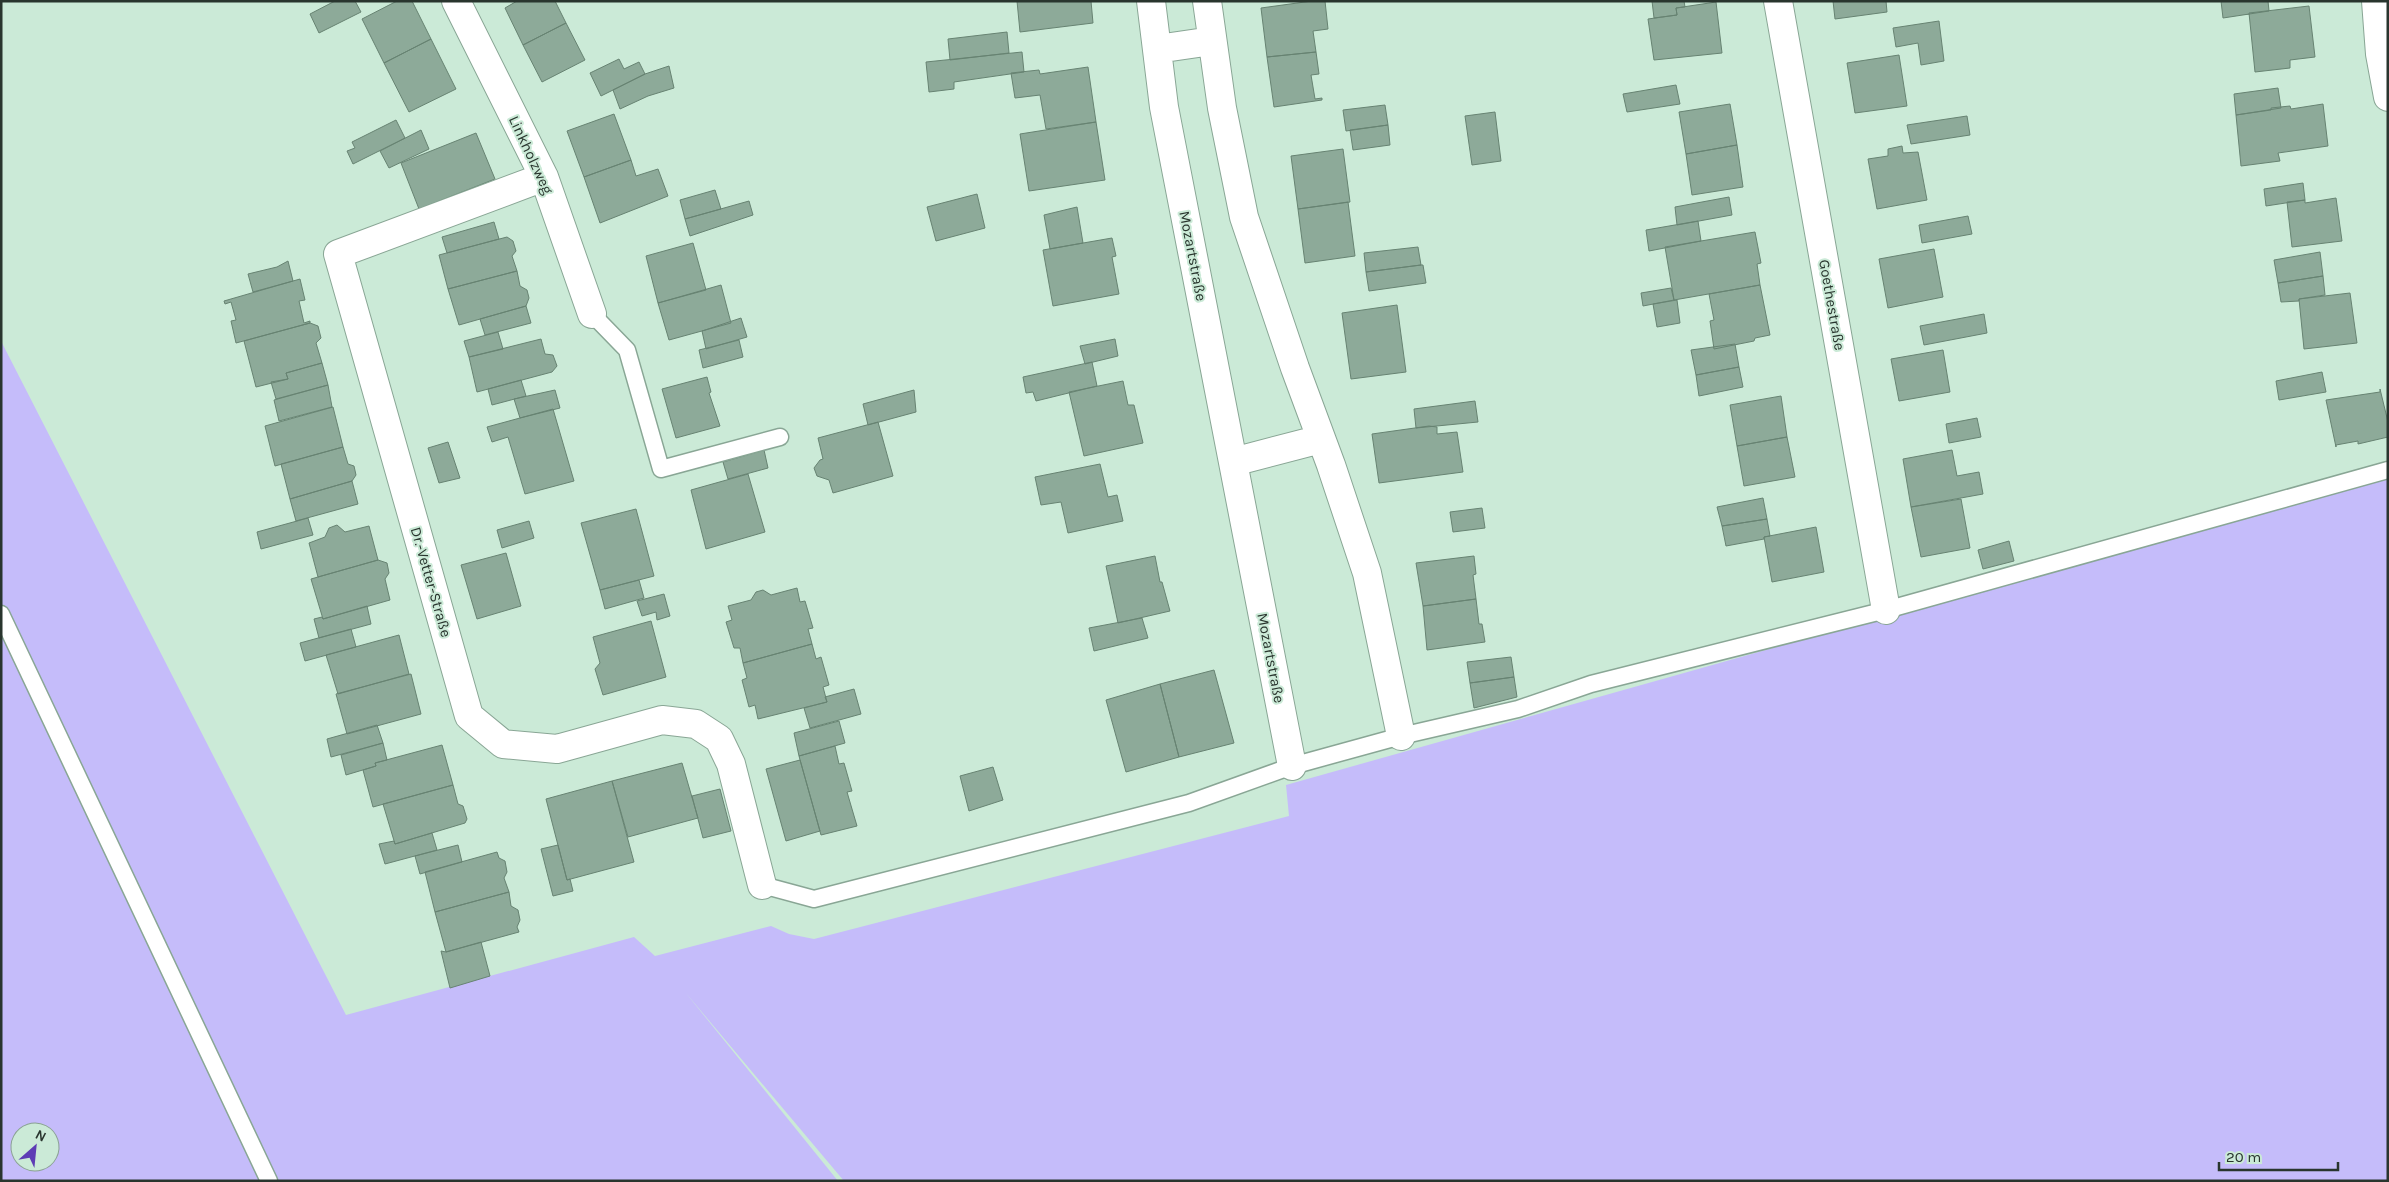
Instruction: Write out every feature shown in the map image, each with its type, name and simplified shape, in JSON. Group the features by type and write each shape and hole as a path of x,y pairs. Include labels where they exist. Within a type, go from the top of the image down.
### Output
{"street":[{"name":"Linkholzweg","path":"456,1 544,177 592,314"},
{"name":"Mozartstraße","path":"1151,1 1164,108 1292,766"},
{"path":"1207,1 1222,108 1244,217 1294,368 1321,439 1367,573 1401,736"},
{"name":"Goethestraße","path":"1778,1 1886,610"},
{"path":"2376,1 2388,97"},
{"path":"1157,49 1212,41"},
{"name":"Dr.-Vetter-Straße","path":"544,177 338,254 469,716 503,744 557,749 662,720 696,724 719,739 731,764 762,885"},
{"path":"1233,462 1321,439"}],"lane":[{"path":"592,314 627,350 661,469 780,437"},
{"path":"762,885 814,899 1189,803 1292,766 1401,736 1518,709 1591,684 1886,610 2388,470"},
{"path":"1,614 269,1181"}],"shaded area":[{"path":"1,341 346,1015 634,937 655,956 771,926 789,934 814,939 1289,816 1286,785 2388,475 2388,1181 844,1181 685,992 838,1181 1,1181"}],"building":[{"path":"335,1 355,1 361,12 319,33 310,14"},
{"path":"397,1 412,1 431,39 384,63 362,19"},
{"path":"517,1 555,1 566,23 523,45 505,8"},
{"path":"1017,1 1091,1 1093,23 1020,32"},
{"path":"1325,1 1328,29 1313,31 1316,52 1267,57 1261,8"},
{"path":"1652,1 1684,1 1685,7 1676,8 1677,15 1654,18"},
{"path":"1833,1 1886,1 1887,12 1835,19"},
{"path":"2221,1 2268,1 2269,11 2223,18"},
{"path":"1716,2 1722,53 1654,60 1648,19 1677,15 1676,8"},
{"path":"2309,6 2315,57 2290,60 2290,68 2255,72 2249,13"},
{"path":"1939,21 1944,61 1921,65 1918,43 1896,47 1893,28"},
{"path":"566,23 585,60 542,82 523,45"},
{"path":"1007,32 1009,53 950,60 948,39"},
{"path":"431,39 456,89 409,112 384,63"},
{"path":"1022,52 1024,72 954,82 954,89 929,92 926,62"},
{"path":"1316,52 1319,74 1311,75 1315,99 1322,98 1322,100 1274,107 1267,57"},
{"path":"1899,55 1907,106 1855,113 1847,63"},
{"path":"619,59 624,69 639,62 645,74 601,96 590,73"},
{"path":"669,66 674,88 648,96 620,109 613,90 645,74"},
{"path":"1088,67 1096,122 1046,129 1040,95 1015,98 1011,73 1039,70 1040,74"},
{"path":"1676,85 1680,104 1627,112 1623,94"},
{"path":"2278,88 2281,108 2236,115 2234,94"},
{"path":"1730,104 1737,145 1686,154 1679,112"},
{"path":"2323,104 2328,146 2278,153 2280,161 2241,166 2236,115 2271,110 2271,108 2290,106 2291,109"},
{"path":"1385,105 1388,125 1346,131 1343,110"},
{"path":"1495,112 1501,161 1472,165 1465,116"},
{"path":"614,114 631,160 584,177 567,131"},
{"path":"1967,116 1970,135 1911,144 1907,125"},
{"path":"396,120 405,138 353,164 347,151 355,148 352,142"},
{"path":"1096,122 1105,180 1029,191 1020,134"},
{"path":"1388,125 1390,145 1353,150 1350,130"},
{"path":"421,130 429,149 389,168 380,151"},
{"path":"476,133 495,179 419,209 401,163"},
{"path":"1737,145 1743,187 1692,195 1686,154"},
{"path":"1902,146 1903,153 1918,152 1927,200 1877,209 1868,159 1888,156 1888,149"},
{"path":"1343,149 1350,202 1298,209 1291,156"},
{"path":"631,160 636,176 658,169 668,196 600,223 584,177"},
{"path":"2303,183 2305,200 2266,206 2264,189"},
{"path":"715,190 721,209 685,219 680,200"},
{"path":"977,194 985,228 936,241 927,207"},
{"path":"1729,197 1732,215 1677,225 1675,207"},
{"path":"2336,198 2342,241 2292,247 2287,202 2305,200 2305,203"},
{"path":"749,201 753,215 690,236 685,219"},
{"path":"1348,202 1355,256 1305,263 1298,209"},
{"path":"1077,207 1083,243 1050,249 1044,215"},
{"path":"1968,216 1972,234 1922,243 1919,225"},
{"path":"1698,221 1701,241 1649,251 1646,230"},
{"path":"494,222 499,239 447,253 442,237"},
{"path":"1755,232 1761,263 1757,264 1760,285 1674,300 1665,247"},
{"path":"507,237 513,241 516,251 512,256 517,271 448,289 439,255"},
{"path":"1112,238 1116,256 1112,257 1119,294 1053,306 1043,250"},
{"path":"693,243 706,290 658,303 646,256"},
{"path":"1418,247 1421,265 1366,272 1364,253"},
{"path":"1934,249 1943,297 1888,308 1879,259"},
{"path":"2320,252 2323,276 2278,283 2274,260"},
{"path":"288,261 293,281 253,292 248,274 277,267"},
{"path":"1423,265 1426,283 1369,291 1366,272"},
{"path":"517,271 520,286 527,290 529,298 526,306 459,325 448,289"},
{"path":"2323,276 2325,295 2299,299 2299,301 2281,302 2278,283"},
{"path":"300,279 305,300 299,301 304,323 310,321 310,323 236,343 231,321 236,320 231,302 225,304 224,301"},
{"path":"721,285 731,323 669,340 658,303"},
{"path":"1760,285 1770,335 1755,338 1754,341 1714,349 1710,321 1714,320 1709,294"},
{"path":"1671,288 1674,300 1643,306 1641,293"},
{"path":"2350,293 2357,343 2304,349 2299,299"},
{"path":"1677,300 1680,323 1657,327 1653,304"},
{"path":"1397,305 1406,372 1351,379 1342,313"},
{"path":"526,306 531,323 485,335 480,319"},
{"path":"1984,314 1987,333 1924,345 1920,326"},
{"path":"741,318 747,337 706,349 702,331"},
{"path":"310,323 318,326 321,338 316,343 322,363 286,373 288,379 256,387 244,341"},
{"path":"498,332 503,349 469,357 464,341"},
{"path":"541,339 545,354 553,355 557,366 552,372 477,392 469,357"},
{"path":"1115,339 1118,356 1085,364 1080,346"},
{"path":"739,340 743,357 703,368 699,350"},
{"path":"1735,344 1739,367 1696,375 1691,350"},
{"path":"1943,350 1950,392 1899,401 1891,359"},
{"path":"1092,362 1097,386 1036,401 1033,392 1026,393 1023,377"},
{"path":"322,363 328,385 276,399 271,382 288,379 286,373"},
{"path":"1739,367 1743,387 1699,396 1696,375"},
{"path":"2322,372 2326,392 2279,400 2276,381"},
{"path":"707,377 711,392 709,393 720,426 676,438 662,389"},
{"path":"521,380 526,396 492,405 488,389"},
{"path":"1123,381 1128,405 1134,405 1143,443 1084,456 1069,392"},
{"path":"328,385 332,407 279,421 274,400"},
{"path":"2380,389 2388,422 2388,437 2358,444 2358,441 2336,445 2336,447 2326,400 2380,392"},
{"path":"555,390 560,408 520,418 514,399"},
{"path":"914,390 916,412 868,425 863,404"},
{"path":"1781,396 1787,437 1737,446 1730,405"},
{"path":"1475,401 1478,422 1416,428 1414,409"},
{"path":"333,407 343,447 275,466 265,426"},
{"path":"553,409 574,481 525,494 508,437 492,442 487,427"},
{"path":"1977,418 1981,437 1949,443 1946,424"},
{"path":"878,422 893,476 833,493 829,480 817,476 814,468 823,459 818,438"},
{"path":"1429,426 1437,427 1437,434 1457,432 1463,472 1379,483 1372,434"},
{"path":"1787,437 1795,477 1744,486 1737,446"},
{"path":"448,442 460,478 439,483 428,448"},
{"path":"343,447 348,464 354,466 356,475 352,481 290,499 281,464"},
{"path":"764,450 768,468 728,479 723,462"},
{"path":"1952,450 1957,476 1979,472 1983,494 1911,507 1903,459"},
{"path":"1100,464 1108,497 1117,495 1123,521 1068,533 1061,502 1041,505 1035,477"},
{"path":"748,474 765,532 706,549 691,490"},
{"path":"352,481 358,504 296,521 290,499"},
{"path":"1763,498 1767,519 1722,526 1717,507"},
{"path":"1961,499 1970,548 1921,557 1911,507"},
{"path":"1482,508 1485,528 1453,532 1450,512"},
{"path":"636,509 654,576 600,590 581,523"},
{"path":"308,518 313,535 261,549 257,532"},
{"path":"1767,519 1770,536 1764,537 1764,539 1726,546 1722,526"},
{"path":"529,521 534,538 502,548 497,530"},
{"path":"337,525 345,532 369,526 378,560 318,577 309,543 325,537 329,528"},
{"path":"1816,527 1824,572 1772,582 1764,537"},
{"path":"2009,541 2014,561 1983,569 1978,550"},
{"path":"506,553 521,606 477,619 461,565"},
{"path":"1155,556 1160,582 1162,582 1170,611 1118,623 1106,566"},
{"path":"1474,556 1476,574 1473,575 1476,599 1423,606 1416,563"},
{"path":"378,560 387,563 389,573 385,579 390,600 323,619 311,579"},
{"path":"639,580 644,598 605,609 600,590"},
{"path":"797,588 800,602 805,601 813,628 808,629 812,644 743,663 740,648 734,648 726,622 732,620 728,606 751,600 756,592 763,590 771,595"},
{"path":"664,594 670,616 657,620 656,612 642,616 637,601"},
{"path":"1476,599 1479,624 1482,624 1485,642 1427,650 1423,606"},
{"path":"367,606 371,624 319,638 314,619 322,617 323,619"},
{"path":"1142,618 1148,638 1094,651 1089,628"},
{"path":"651,621 666,677 603,695 595,669 600,663 593,637"},
{"path":"351,629 356,647 305,661 300,643"},
{"path":"399,635 409,674 338,694 326,655"},
{"path":"812,644 816,659 821,657 829,685 823,687 827,702 758,719 755,705 749,707 742,680 747,678 743,663"},
{"path":"1511,657 1514,677 1470,683 1467,662"},
{"path":"1214,670 1234,743 1179,757 1160,684"},
{"path":"411,674 421,714 347,734 336,694"},
{"path":"1514,677 1517,697 1474,708 1470,683"},
{"path":"1160,684 1179,757 1126,772 1106,700"},
{"path":"854,689 861,714 810,728 804,708 827,702 825,697"},
{"path":"839,721 845,743 799,756 794,733"},
{"path":"377,725 383,743 331,757 327,739"},
{"path":"383,743 387,760 375,763 376,766 346,775 341,755"},
{"path":"442,745 453,785 373,807 363,770 376,766 375,763"},
{"path":"835,746 839,764 844,763 852,791 847,792 857,826 821,835 799,756"},
{"path":"800,760 820,831 786,841 766,769"},
{"path":"682,763 698,818 628,837 612,781"},
{"path":"993,767 1003,800 969,811 960,776"},
{"path":"612,781 634,862 567,880 546,799"},
{"path":"453,785 458,804 463,806 467,819 465,823 395,844 383,804"},
{"path":"720,789 731,831 703,838 692,796"},
{"path":"432,833 437,850 385,864 379,844 394,841 395,844"},
{"path":"458,845 462,862 420,874 415,856"},
{"path":"558,845 567,880 570,879 573,891 553,896 541,849"},
{"path":"497,852 499,858 505,861 507,872 504,878 509,892 435,912 425,872"},
{"path":"509,892 511,906 518,910 520,920 517,927 519,932 446,952 435,912"},
{"path":"481,942 490,976 450,988 441,951 446,952"}]}
